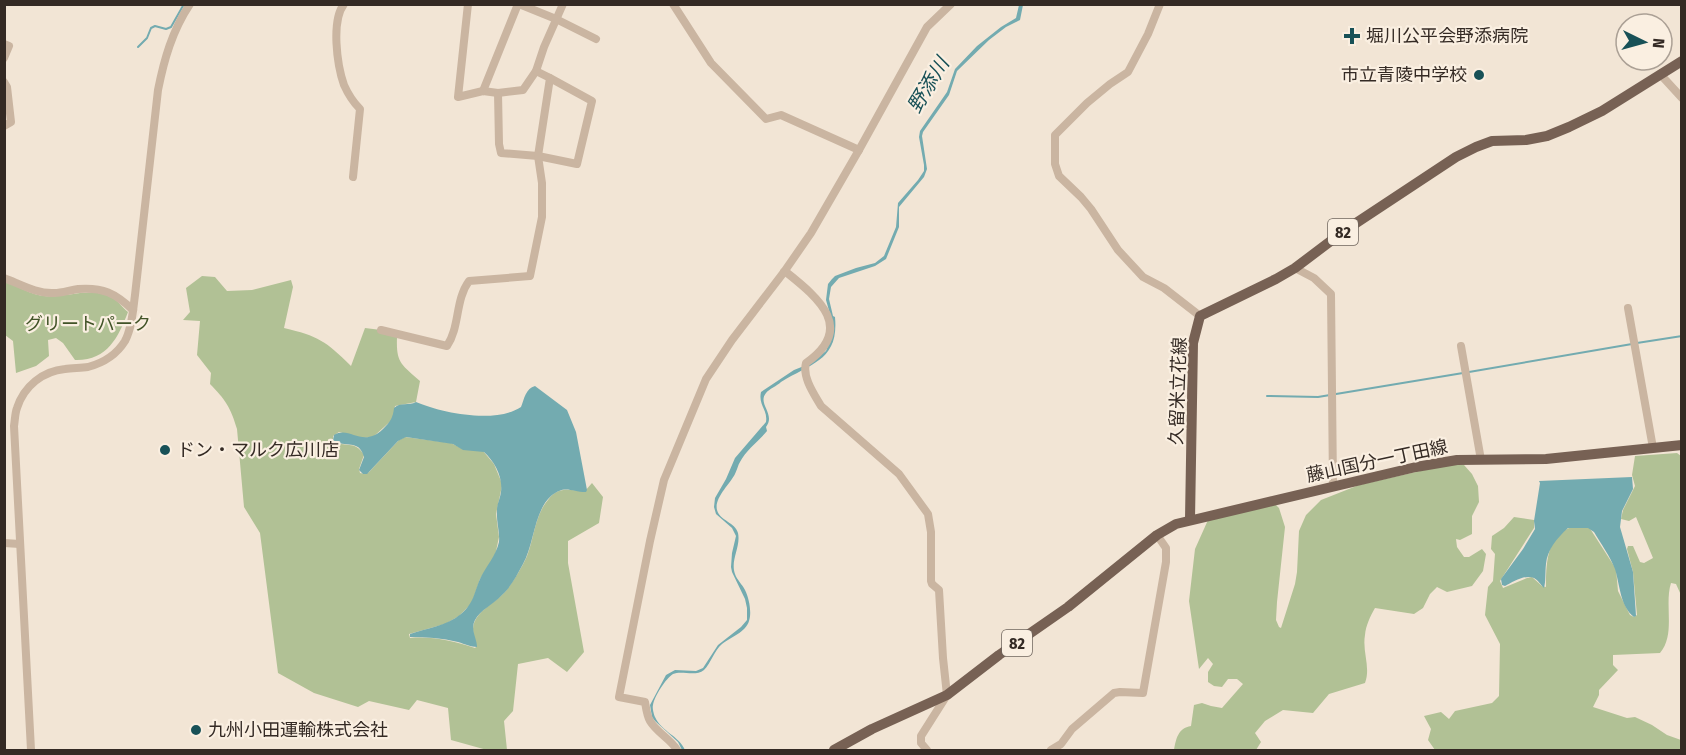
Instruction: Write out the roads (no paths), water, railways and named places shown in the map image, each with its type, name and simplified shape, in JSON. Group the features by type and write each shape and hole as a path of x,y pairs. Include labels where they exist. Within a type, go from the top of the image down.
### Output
{"main road":[{"name":"久留米立花線","path":"1191,519 1193,343 1200,316 1295,268 1344,231 1476,147 1492,141 1518,141 1547,136 1602,111 1682,61"},
{"name":"藤山国分一丁田線","path":"1191,519 1416,467 1457,460 1546,459 1682,445"},
{"name":"82","path":"834,750 872,729 946,695 1068,607 1157,535 1176,524 1191,519"}],"street":[{"path":"31,750 14,426 17,407 25,391 37,379 51,371 87,367 102,362 116,352 126,339 133,310 158,90 172,37 190,4"},
{"path":"344,4 340,10 336,33 338,66 344,86 360,109 353,177"},
{"path":"468,4 459,97 483,91 498,93 523,90 536,70 563,4"},
{"path":"483,91 519,4 530,6 596,39"},
{"path":"673,4 711,63 766,118 781,115 860,150"},
{"path":"677,750 649,720 645,702 618,697 664,480 706,379 811,233 860,150 927,27 951,4"},
{"path":"1160,4 1148,34 1128,72 1087,103 1055,135 1055,164 1059,176 1081,196 1131,266 1143,277 1164,288 1200,316"},
{"path":"4,44 9,46 4,58"},
{"path":"498,93 501,153 538,156 578,164 591,102 536,70"},
{"path":"1660,74 1682,98"},
{"path":"381,330 447,346 452,339 464,289 469,282 530,276 542,217 542,183 538,156 550,78"},
{"path":"4,82 7,87 10,122 4,126"},
{"path":"1295,268 1314,278 1331,294 1334,486"},
{"path":"784,272 809,290 829,322 831,331 825,346 806,363 804,369 812,392 821,406 898,474 928,514 931,531 932,584 939,590 946,695 921,736 921,743 927,750"},
{"path":"4,278 38,291 53,294 96,288 109,292 133,310"},
{"path":"1628,308 1653,448"},
{"path":"1461,346 1481,460"},
{"path":"1667,447 1682,453"},
{"path":"1052,750 1061,744 1072,729 1114,693 1143,693 1166,562 1167,548 1157,535"},
{"path":"4,543 20,544"}],"water":[{"path":"1019,5 1023,5 1020,20 989,40 957,71 949,95 923,132 927,169 924,177 899,207 899,227 886,259 875,266 839,278 831,287 829,299 835,317 835,331 833,343 828,351 821,359 769,390 764,397 769,418 767,431 743,458 717,505 719,514 734,526 738,533 734,569 748,597 749,621 742,631 719,647 704,670 670,676 653,705 654,715 658,722 679,741 685,750 682,750 678,742 652,717 650,705 666,675 675,670 696,671 703,668 718,645 747,620 745,599 731,567 736,536 732,528 716,514 714,507 715,498 735,458 766,422 766,414 760,397 761,392 794,370 809,364 826,351 834,328 826,300 828,284 835,276 875,263 884,256 896,227 898,203 924,171 920,131 947,92 955,69 977,46 1016,18"},
{"path":"535,386 567,410 576,432 587,490 586,492 560,490 545,502 527,556 516,577 505,592 475,620 473,631 477,647 446,640 410,637 410,634 455,618 471,602 499,542 497,506 501,486 499,475 492,460 484,452 463,450 453,444 406,437 398,441 367,474 363,474 359,470 364,457 362,451 355,446 338,443 333,440 334,435 345,433 369,437 376,435 389,422 394,408 416,402 440,410 468,415 497,415 510,412 521,407 527,391"},
{"path":"1632,477 1633,489 1622,511 1620,527 1633,572 1636,616 1634,617 1629,612 1623,601 1611,559 1594,532 1588,528 1568,528 1556,540 1547,559 1544,588 1537,580 1530,577 1502,585 1501,579 1535,529 1539,481"}],"waterway":[{"path":"138,47 147,38 151,28 171,27 184,4"},
{"path":"1637,343 1682,336"},
{"path":"1469,372 1632,344"},
{"path":"1336,394 1463,373"},
{"path":"1267,396 1318,397 1330,395"}],"place":[{"name":"堀川公平会野添病院","path":"1352,36"},
{"name":"市立青陵中学校","path":"1479,75"},
{"name":"ドン・マルク広川店","path":"165,450"},
{"name":"九州小田運輸株式会社","path":"196,730"}],"water label":[{"name":"野添川","path":"928,85"}],"park label":[{"name":"グリートパーク","path":"88,324"}]}
